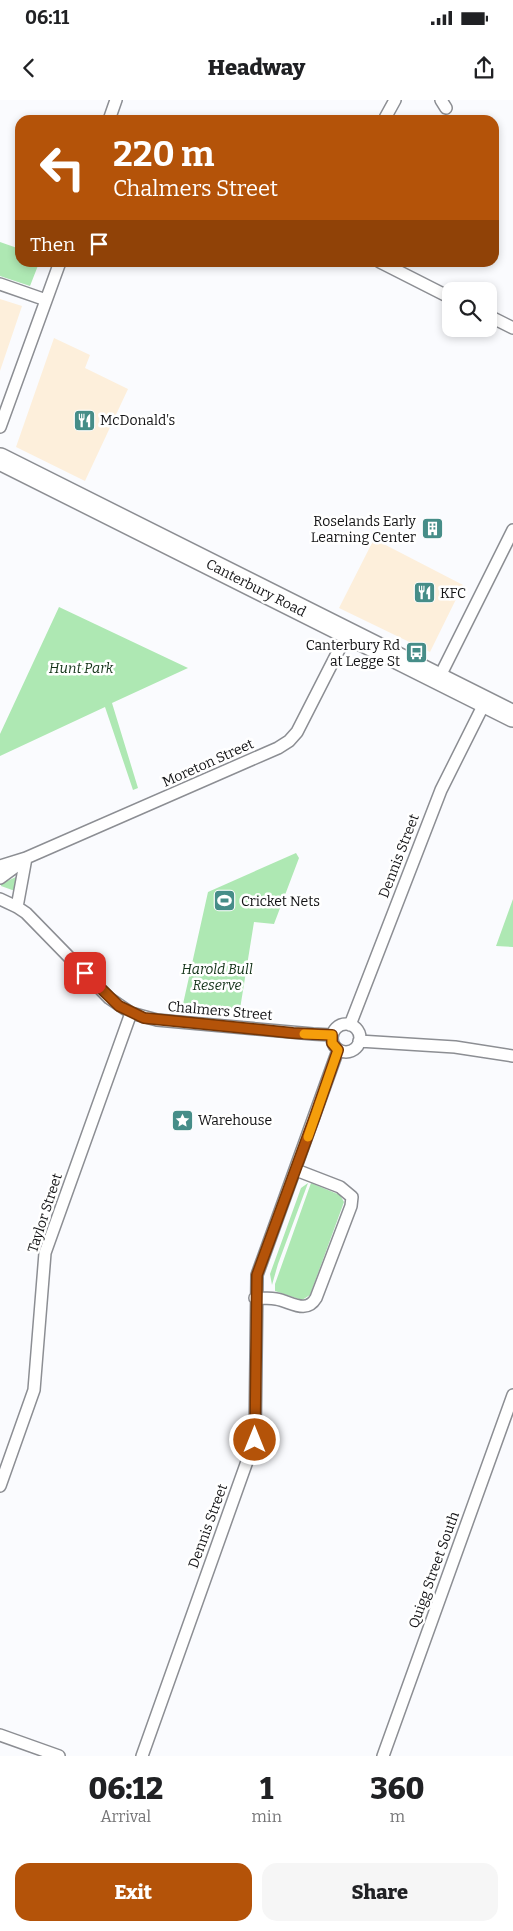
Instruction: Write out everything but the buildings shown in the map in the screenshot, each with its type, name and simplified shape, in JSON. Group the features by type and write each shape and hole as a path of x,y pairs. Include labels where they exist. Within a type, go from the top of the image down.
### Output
{"highway":[{"name":"Canterbury Road","path":"0,459 513,716"}],"street":[{"path":"112,115 116,100"},
{"path":"387,115 395,100"},
{"path":"0,427 58,267"},
{"path":"390,267 442,293"},
{"path":"0,284 46,300"},
{"path":"497,320 513,328"},
{"path":"439,678 513,530"},
{"name":"Moreton Street","path":"0,866 26,858 278,748 289,741 297,732 347,634"},
{"name":"Dennis Street","path":"350,1024 441,790 485,702"},
{"path":"16,907 26,858"},
{"name":"Moreton Street","path":"0,878 26,858"},
{"name":"Chalmers Street","path":"0,899 16,907 37,923 108,998 131,1013 157,1020 332,1035"},
{"name":"Taylor Street","path":"0,1486 34,1390 45,1252 131,1013"},
{"path":"350,1024 357,1029 360,1037 355,1049 342,1052 332,1043 332,1035 337,1027 350,1024"},
{"path":"359,1041 454,1047 513,1056"},
{"name":"Dennis Street","path":"142,1756 255,1440 255,1298 257,1275 338,1050"},
{"path":"255,1298 276,1299 303,1307 312,1304 351,1206 352,1197 345,1189 296,1170"},
{"name":"Quigg Street South","path":"383,1756 513,1395"},
{"path":"0,1735 59,1756"}],"shaded area":[{"path":"0,299 22,306 0,371"},
{"path":"54,338 90,355 85,368 128,389 85,481 16,447"},
{"path":"374,539 463,585 430,652 339,608"}],"green space":[{"path":"0,242 15,247 15,267 37,267 30,286 0,276"},
{"name":"Hunt Park","path":"59,607 188,668 112,703 138,788 133,790 105,707 0,756 0,734"},
{"name":"Harold Bull Reserve","path":"296,853 299,858 274,924 254,922 240,1009 183,1004 208,892"},
{"path":"18,876 15,891 1,886 1,884"},
{"path":"513,899 513,947 496,946"},
{"path":"308,1183 272,1285 270,1274 301,1188"},
{"path":"311,1183 340,1195 344,1202 310,1295 302,1300 275,1291 275,1284"}],"slow traffic":[{"path":"304,1034 332,1035 332,1043 338,1050 308,1137"}],"place":[{"name":"McDonald's","path":"84,420"},
{"name":"Roselands Early Learning Center","path":"432,529"},
{"name":"KFC","path":"424,593"},
{"name":"Canterbury Rd at Legge St","path":"416,653"},
{"name":"Cricket Nets","path":"225,901"},
{"name":"Warehouse","path":"182,1120"}],"route":[{"path":"85,973 108,998 131,1013 144,1018 293,1033 332,1035 332,1043 338,1050 257,1275 255,1298 255,1440"}]}
